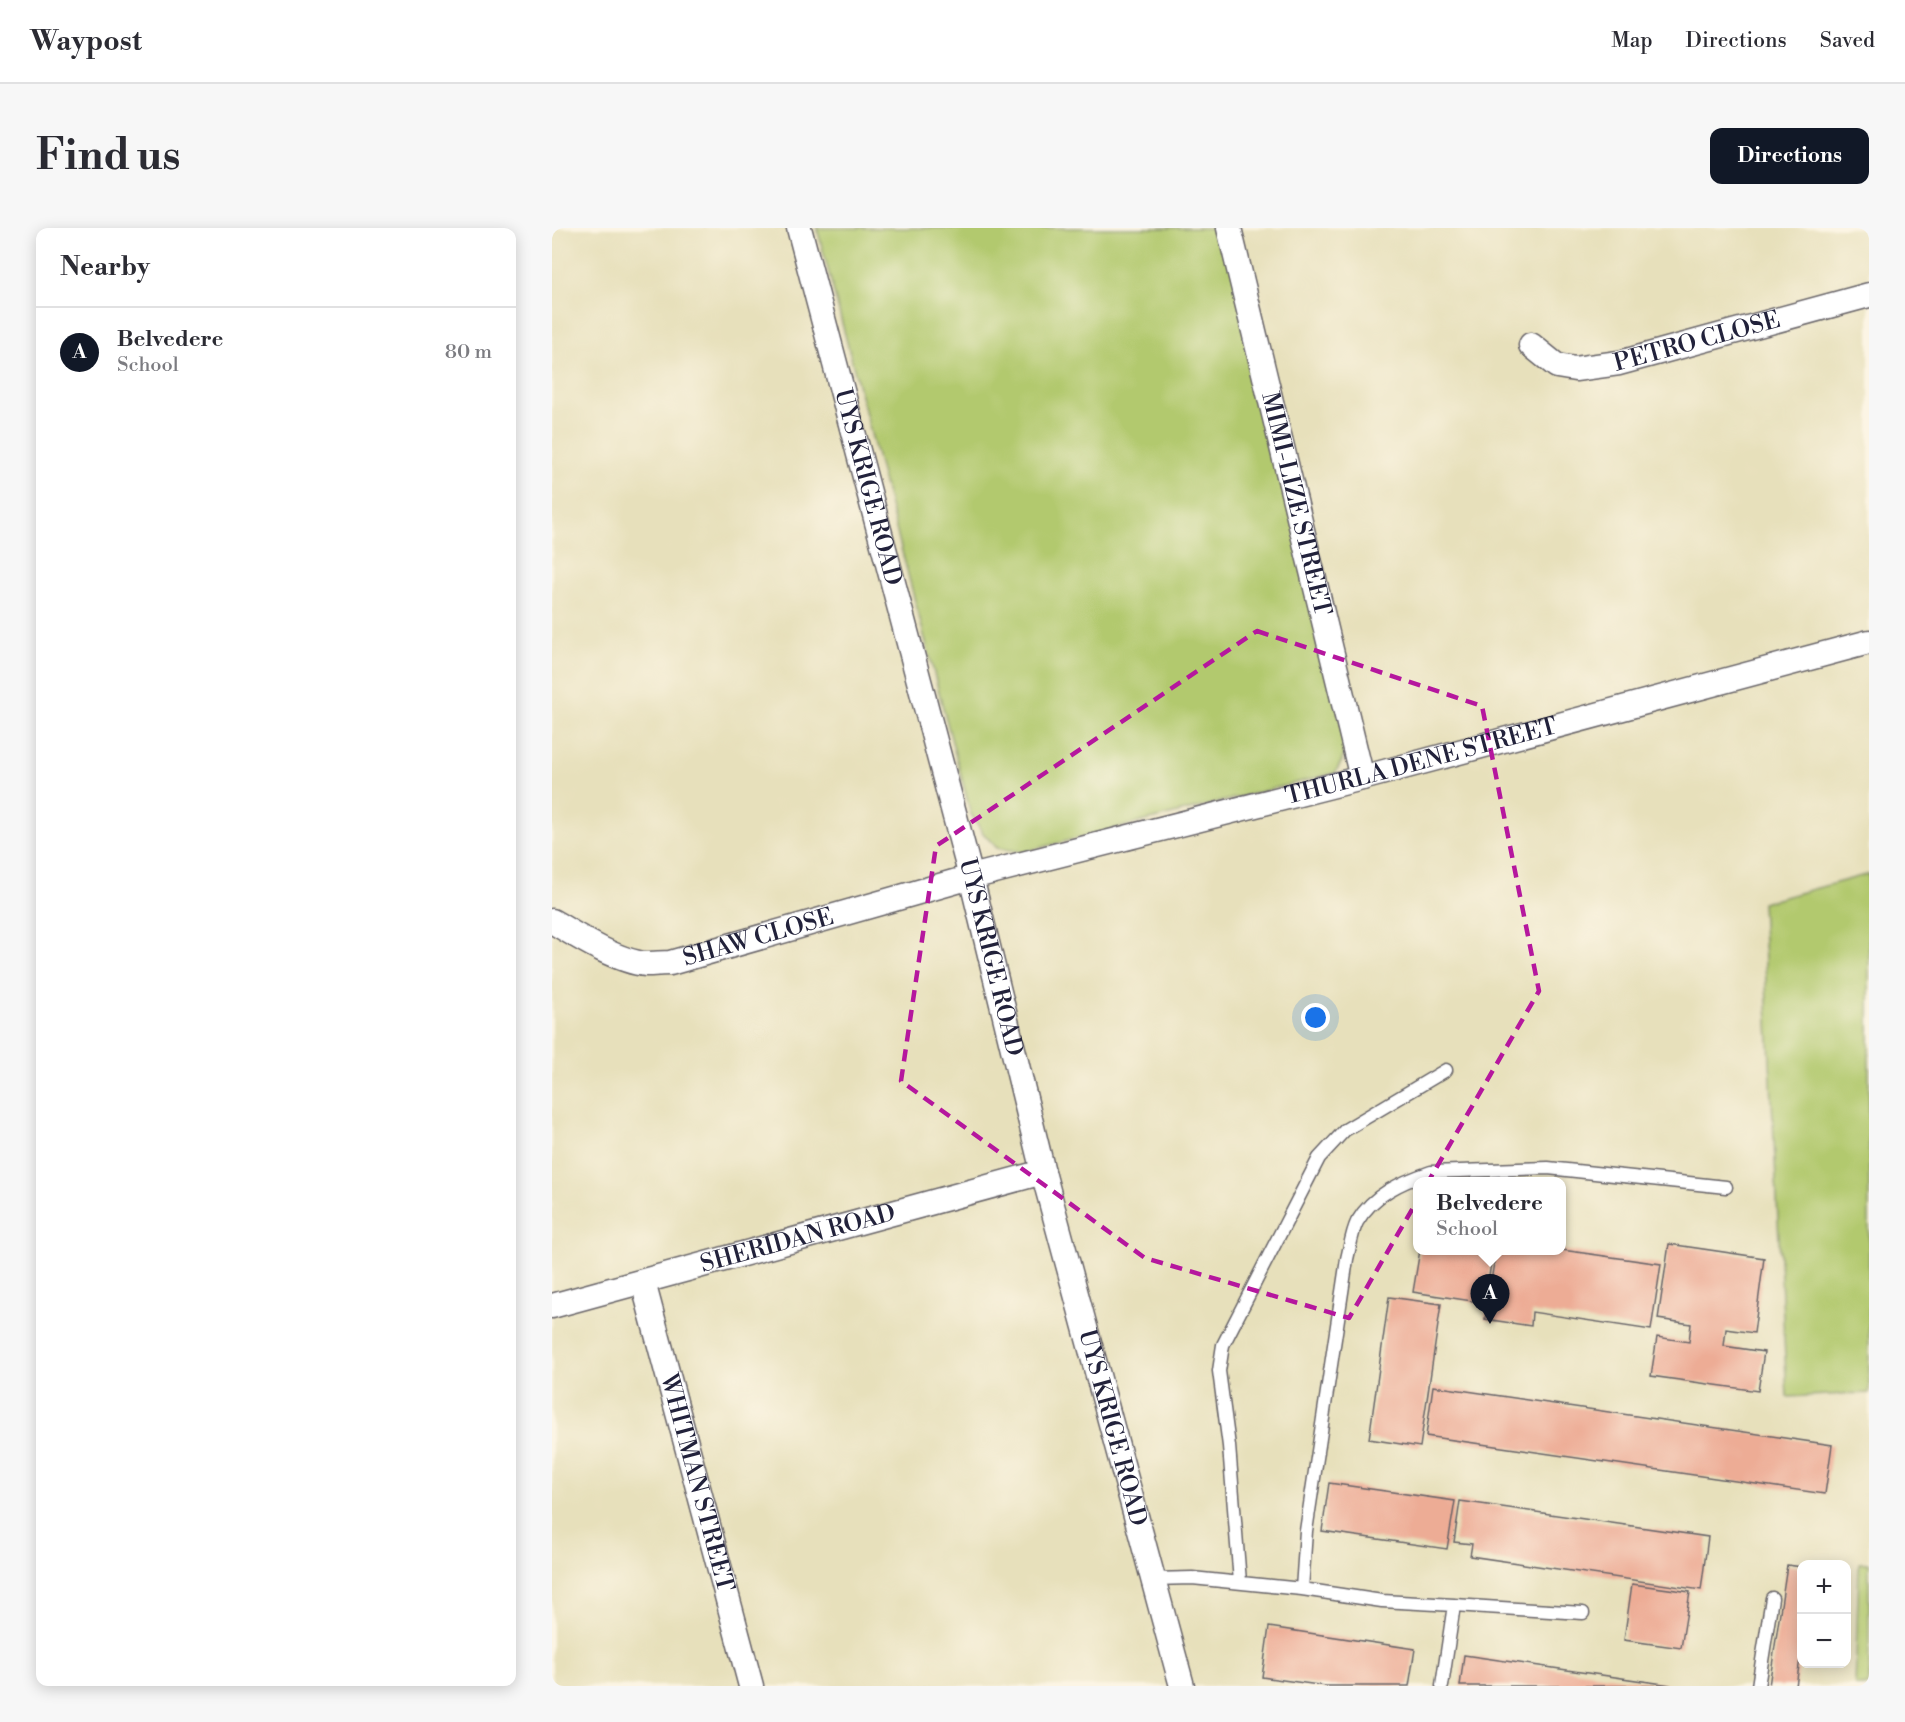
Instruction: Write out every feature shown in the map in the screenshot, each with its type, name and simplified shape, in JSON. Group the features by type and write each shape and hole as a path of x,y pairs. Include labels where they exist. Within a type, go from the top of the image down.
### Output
{"street":[{"name":"UYS KRIGE ROAD","path":"799,228 971,877 1043,1172 1182,1686"},
{"name":"MIMI-LIZE STREET","path":"1229,228 1362,778"},
{"name":"PETRO CLOSE","path":"1531,345 1557,366 1575,369 1619,363 1869,295"},
{"name":"THURLA DENE STREET","path":"971,877 1362,778 1869,642"},
{"name":"SHAW CLOSE","path":"552,921 614,955 644,964 670,963 971,877"},
{"name":"SHERIDAN ROAD","path":"552,1306 1043,1172"},
{"name":"WHITMAN STREET","path":"644,1282 751,1686"}],"lane":[{"path":"1240,1582 1229,1446 1219,1371 1223,1345 1319,1158 1345,1130 1446,1070"},
{"path":"1416,1177 1431,1172 1548,1168 1726,1187"},
{"path":"1302,1588 1306,1531 1347,1259 1356,1224 1379,1196 1413,1178"},
{"path":"1153,1579 1192,1578 1302,1588 1382,1601 1583,1613"},
{"path":"1758,1686 1772,1598"},
{"path":"1442,1686 1454,1605"}],"highlighted area":[{"path":"1257,631 1482,706 1539,991 1349,1318 1145,1258 901,1081 936,846"}],"green space":[{"path":"817,228 1226,228 1345,742 1342,761 1335,773 1023,852 997,848 983,833 971,814"},
{"path":"1869,874 1869,1393 1787,1397 1762,903"},
{"path":"1859,1563 1869,1563 1869,1686 1855,1686"}],"building":[{"path":"1669,1244 1764,1258 1754,1333 1726,1329 1724,1346 1764,1352 1758,1391 1651,1376 1657,1337 1689,1342 1691,1324 1658,1319"},
{"path":"1566,1251 1661,1264 1651,1330 1532,1312 1531,1326 1485,1319 1495,1255 1566,1255"},
{"path":"1419,1255 1492,1255 1485,1303 1413,1292"},
{"path":"1389,1297 1441,1304 1420,1447 1369,1439"},
{"path":"1433,1386 1832,1445 1825,1494 1426,1436"},
{"path":"1329,1483 1455,1501 1447,1549 1322,1531"},
{"path":"1460,1501 1708,1537 1701,1590 1470,1556 1472,1544 1454,1542"},
{"path":"1787,1565 1797,1566 1799,1668 1796,1686 1769,1686"},
{"path":"1632,1584 1690,1592 1681,1648 1624,1640"},
{"path":"1269,1627 1415,1649 1409,1686 1326,1686 1262,1677"},
{"path":"1464,1655 1670,1685 1670,1686 1460,1686"}],"place":[{"name":"Belvedere","path":"1490,1324"}]}
